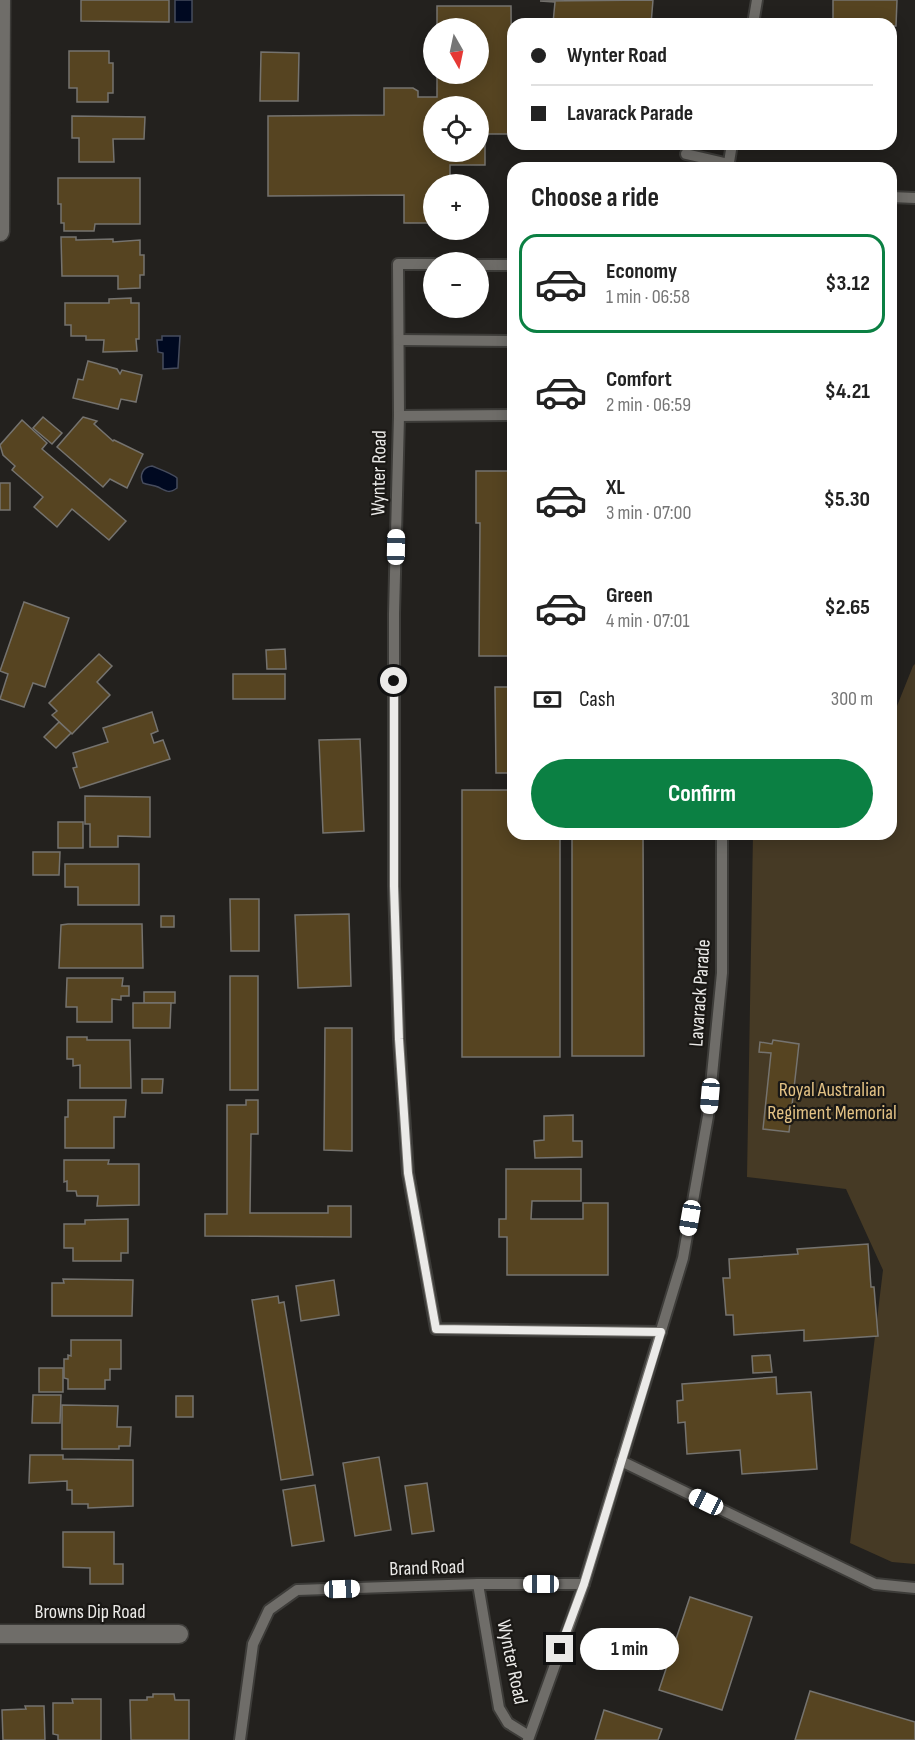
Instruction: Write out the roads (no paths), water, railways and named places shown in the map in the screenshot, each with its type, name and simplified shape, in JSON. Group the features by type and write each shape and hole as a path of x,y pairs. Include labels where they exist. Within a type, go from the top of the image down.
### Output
{"street":[{"path":"0,0 0,232"},
{"name":"Browns Dip Road","path":"0,1634 179,1634"}],"lane":[{"path":"754,18 757,0"},
{"path":"686,154 714,162"},
{"path":"897,197 915,198"},
{"name":"Wynter Road","path":"423,264 398,264 399,416 394,615 394,886 399,1039 408,1173 436,1329 661,1332"},
{"path":"489,265 507,265"},
{"path":"399,340 507,341"},
{"path":"399,416 507,415"},
{"name":"Lavarack Parade","path":"529,1738 584,1584 683,1258 708,1116 722,973 722,840"},
{"path":"621,1461 875,1584 915,1588"},
{"name":"Wynter Road","path":"478,1584 499,1708 508,1723 529,1738"},
{"name":"Brand Road","path":"240,1740 253,1644 269,1610 297,1590 478,1584 584,1584"}],"water":[{"path":"175,0 192,0 192,22 175,22"},
{"path":"162,336 180,336 178,368 163,369 163,353 158,352 157,340 162,340"},
{"path":"152,466 177,478 177,488 168,491 143,483 141,477 143,472"}],"park label":[{"name":"Royal Australian Regiment Memorial","path":"832,1102"}]}
